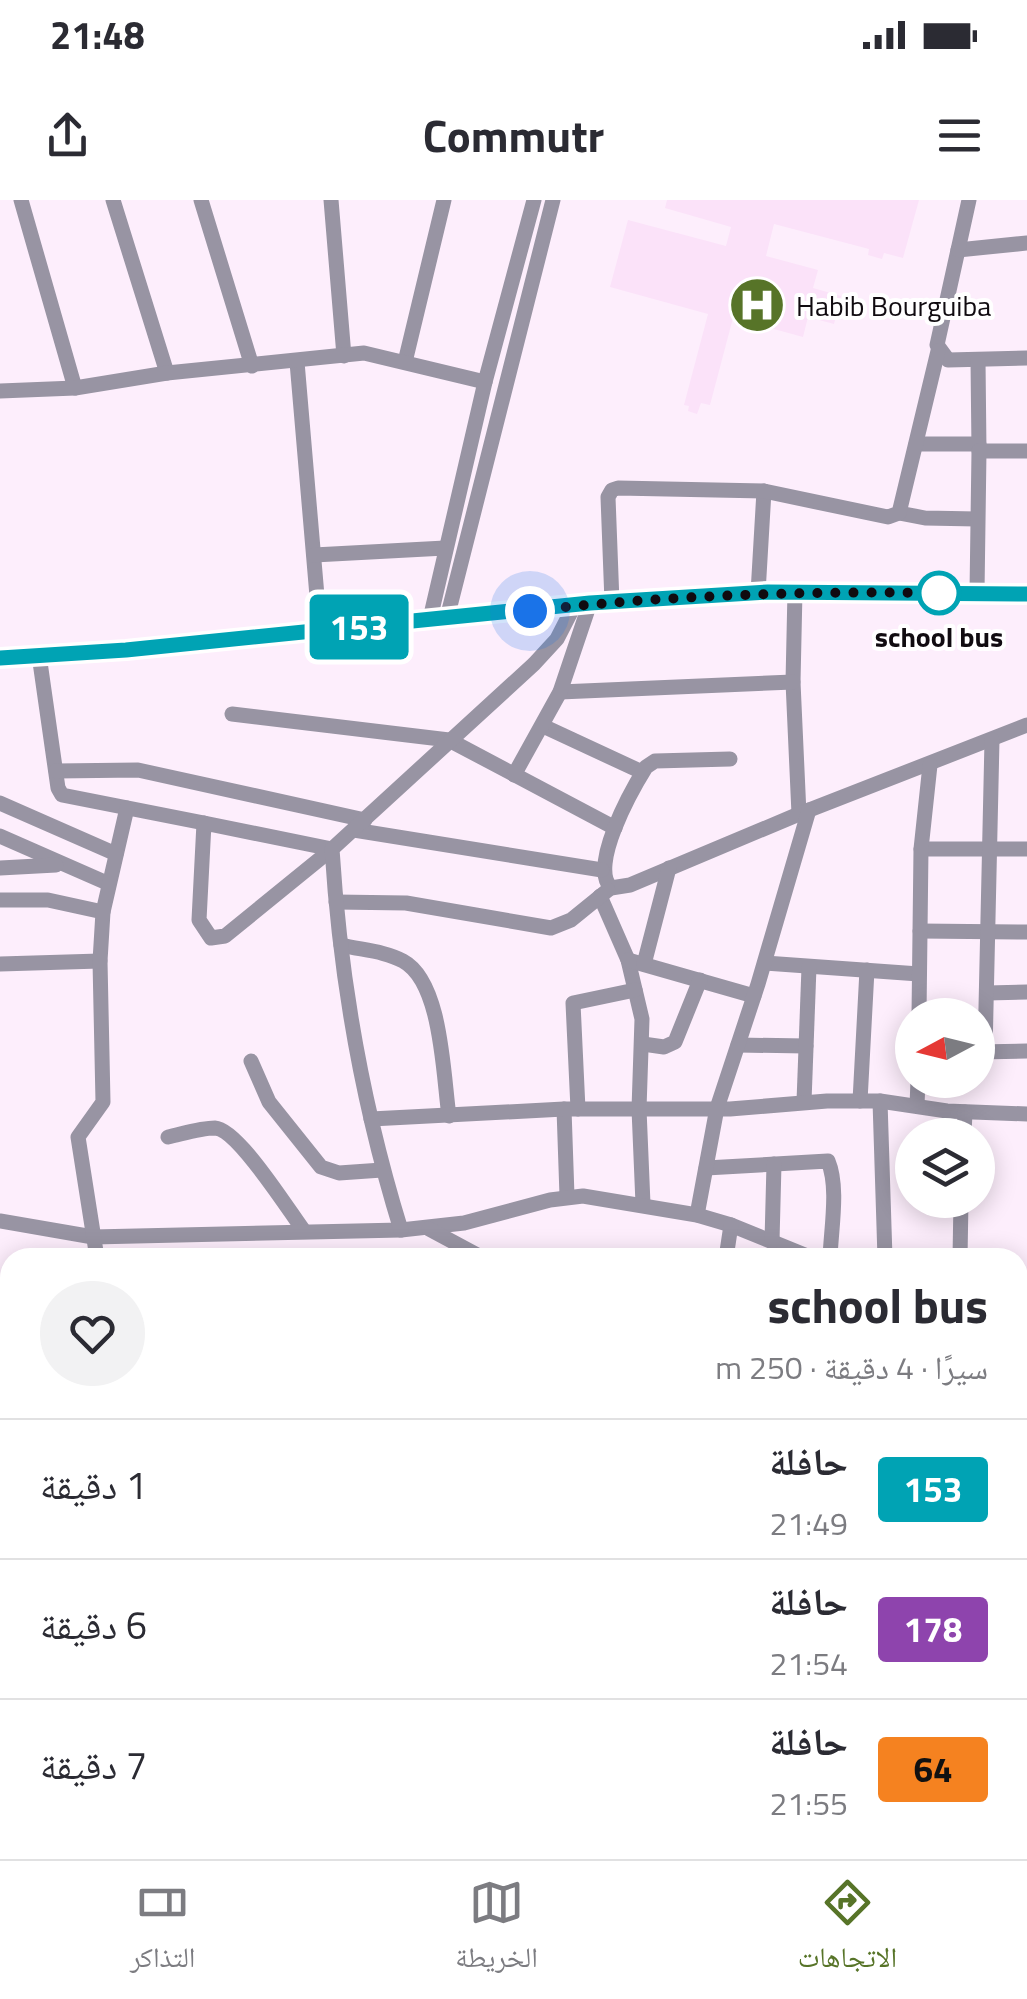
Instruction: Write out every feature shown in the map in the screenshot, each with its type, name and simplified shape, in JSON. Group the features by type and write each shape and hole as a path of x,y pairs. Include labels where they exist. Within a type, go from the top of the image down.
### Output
{"main road":[{"path":"0,658 758,592 1027,594"}],"street":[{"path":"21,200 75,388"},
{"path":"112,200 168,373"},
{"path":"202,200 252,366"},
{"path":"331,200 344,356"},
{"path":"405,362 444,200"},
{"path":"439,618 445,548 534,200"},
{"path":"439,618 553,200"},
{"path":"899,513 969,200"},
{"path":"958,250 1027,244"},
{"path":"938,351 948,360 1027,358"},
{"path":"0,391 75,388 168,373 375,354 485,382"},
{"path":"977,593 978,360"},
{"path":"297,362 320,632"},
{"path":"916,444 1027,451"},
{"path":"612,602 608,497 612,490 626,487 764,491 888,517 899,513 976,519"},
{"path":"758,592 764,491"},
{"path":"314,555 445,548"},
{"path":"696,1215 716,1108 765,963 804,812 793,682 795,592"},
{"path":"514,776 560,692 582,605"},
{"path":"204,823 200,920 210,938 225,936 360,825 557,639 582,605"},
{"path":"39,655 58,788 69,799 332,849"},
{"path":"560,692 793,682"},
{"path":"232,714 448,740 615,828"},
{"path":"336,902 406,902 551,928 572,920 606,892 1027,725"},
{"path":"543,726 642,772"},
{"path":"986,998 992,740"},
{"path":"636,962 606,892 602,870 615,828 642,772 655,761 730,759"},
{"path":"919,998 922,849 930,765"},
{"path":"56,771 138,770 360,825 602,870"},
{"path":"0,803 116,854"},
{"path":"95,1248 77,1147 78,1137 103,1102 103,912 127,808"},
{"path":"0,836 108,883"},
{"path":"332,849 341,946 371,1120 401,1230"},
{"path":"922,849 1027,849"},
{"path":"0,868 62,864"},
{"path":"643,1204 639,1109 643,1044 635,990 636,962 669,868"},
{"path":"0,900 48,900 103,912"},
{"path":"920,931 1027,932"},
{"path":"341,946 392,956 406,962 423,980 432,999 449,1116"},
{"path":"0,964 100,961"},
{"path":"636,962 754,996"},
{"path":"765,963 920,974"},
{"path":"804,1102 809,967"},
{"path":"860,1101 867,970"},
{"path":"643,1044 664,1047 675,1042 700,980"},
{"path":"567,1196 572,1006 580,999 635,990"},
{"path":"986,992 1027,992"},
{"path":"738,1044 806,1046"},
{"path":"995,1052 1027,1052"},
{"path":"251,1061 268,1102 321,1168 339,1173 382,1170"},
{"path":"918,1098 918,1106"},
{"path":"371,1120 571,1109 716,1108 860,1101 1027,1114"},
{"path":"880,1101 885,1248"},
{"path":"965,1112 965,1118"},
{"path":"168,1137 224,1130 235,1139 304,1231"},
{"path":"706,1168 825,1160 830,1164 830,1248"},
{"path":"772,1241 774,1164"},
{"path":"0,1222 93,1236 401,1230 485,1219 567,1196 643,1204 696,1215 788,1248"},
{"path":"960,1248 961,1218"},
{"path":"728,1248 731,1225"},
{"path":"427,1228 464,1248"}],"shaded area":[{"name":"Habib Bourguiba","path":"667,200 919,200 903,258 884,253 882,259 868,255 869,249 774,224 766,256 818,270 813,288 841,296 834,324 808,317 803,337 733,318 710,405 701,403 697,414 684,405 708,314 610,287 628,220 726,246 731,227 665,208"}],"bus line":[{"name":"153","path":"0,658 320,632 590,603 768,592 1027,594"}],"place":[{"name":"Habib Bourguiba","path":"757,305"},
{"name":"school bus","path":"939,593"}],"route":[{"path":"530,611 590,603 768,592 939,593"}]}
